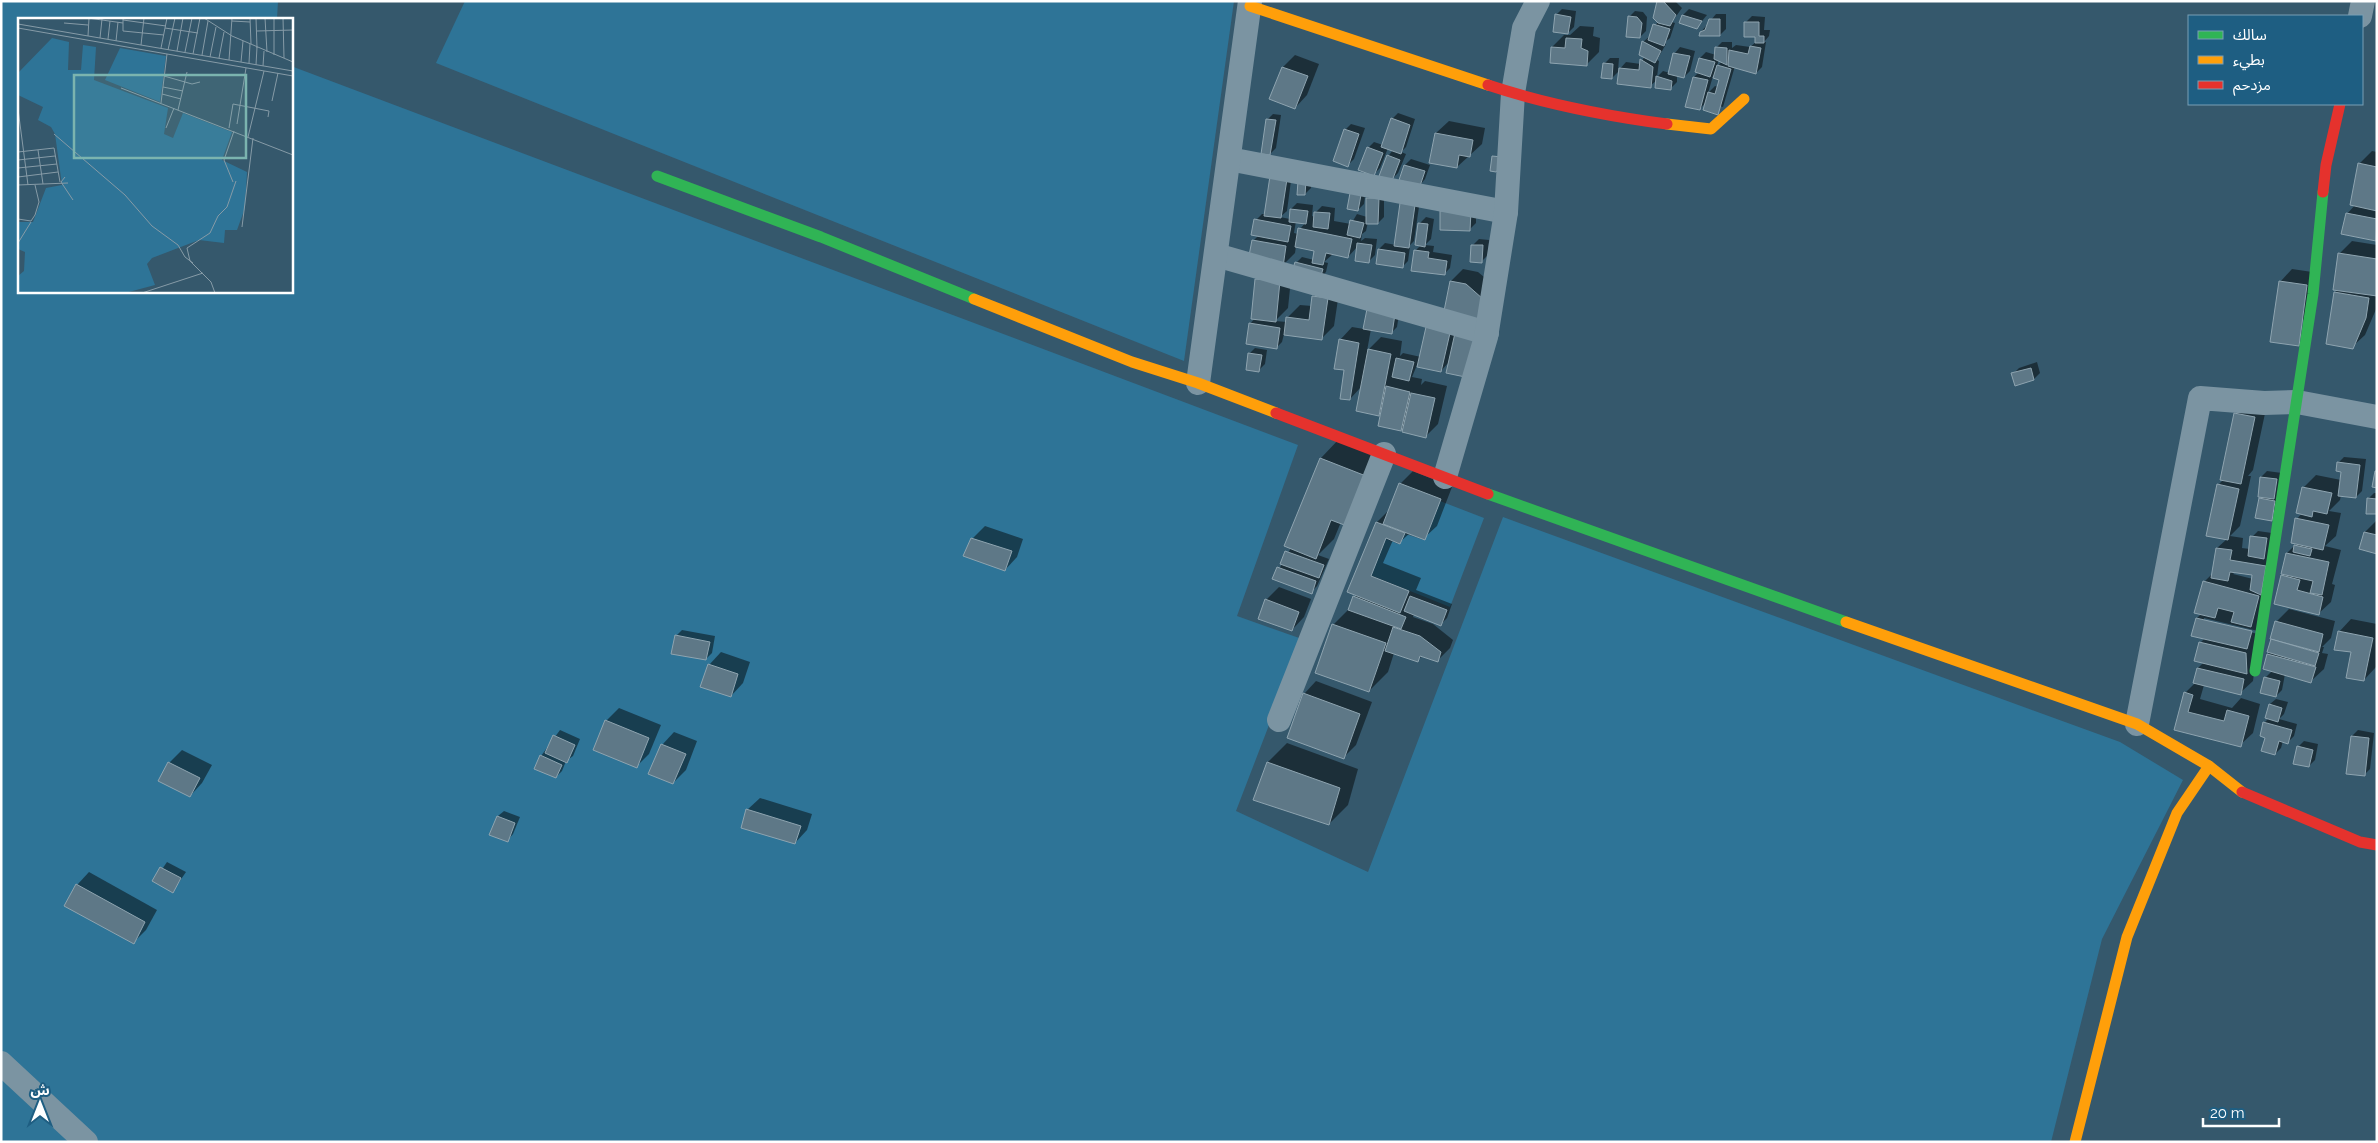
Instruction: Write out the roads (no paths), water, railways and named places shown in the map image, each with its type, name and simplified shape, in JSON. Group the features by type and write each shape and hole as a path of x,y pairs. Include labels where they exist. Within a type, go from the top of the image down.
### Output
{"street":[{"path":"1445,477 1487,333 1506,212 1513,93 1524,28 1538,1"},
{"path":"2360,15 2363,1"},
{"path":"1198,383 1250,3 1513,93 1628,119 1711,129 1744,98"},
{"path":"2255,671 2314,294 2326,166 2340,105"},
{"path":"1229,159 1506,212"},
{"path":"657,176 821,237 1132,362 1198,383 1544,515 2137,724 2209,766 2242,791 2360,842 2377,845"},
{"path":"1216,255 1487,333"},
{"path":"2137,724 2200,398 2264,403 2298,402 2377,417"},
{"path":"1279,720 1384,454"},
{"path":"2076,1142 2127,938 2177,813 2209,766"},
{"path":"1,1063 86,1142"}]}
